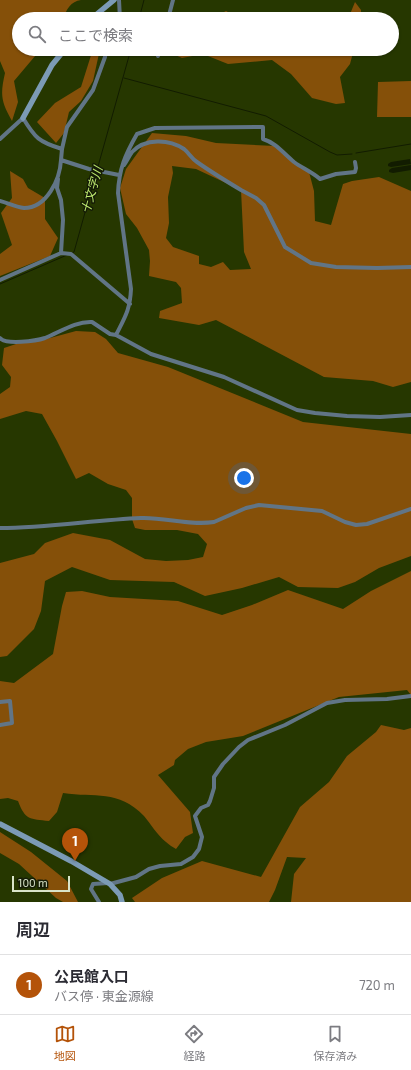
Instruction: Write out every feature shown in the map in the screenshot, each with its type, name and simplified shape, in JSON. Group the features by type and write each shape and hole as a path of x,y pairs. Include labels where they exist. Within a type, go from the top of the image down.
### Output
{"main road":[{"path":"99,12 114,0"},
{"path":"23,118 52,65 59,56"},
{"path":"0,824 109,883 120,895 122,902"}],"street":[{"path":"118,0 119,12"},
{"path":"170,12 173,0"},
{"path":"61,253 63,220 61,200 57,188 62,149 67,127 93,90 104,56"},
{"path":"0,140 23,118 35,137 47,145 62,149"},
{"path":"116,335 130,304 131,289 118,193 119,175 124,158 137,134 154,128 263,127 263,139 271,142 293,161 312,172 320,179 336,174 355,172 355,162"},
{"path":"122,167 133,151 146,144 164,141 186,150 193,159 241,190 247,192 264,205 285,247 311,263 336,267 411,267"},
{"path":"61,160 89,169 119,175"},
{"path":"0,201 26,208 36,205 47,196 58,176"},
{"path":"0,280 61,253 73,255 130,304"},
{"path":"0,338 7,342 40,339 63,329 89,322 95,323 110,334 116,335 150,354 224,377 297,410 347,416 380,417 411,415"},
{"path":"0,528 141,518 207,523 214,522 252,506 266,505 322,511 345,522 362,525 411,509"},
{"path":"99,902 91,889 94,884 109,883 136,877 149,869 160,866 181,864 193,857 199,849 202,837 195,816 200,808 208,805 214,788 214,777 223,764 248,740 285,725 327,704 345,700 388,699 411,696"},
{"path":"0,702 10,701 12,723 0,725"}],"shaded area":[{"path":"0,0 81,0 74,2 69,6 66,12 12,12 12,56 35,56 14,81 18,102 12,121 2,98 2,87 5,73 0,61"},
{"path":"355,2 361,12 351,12"},
{"path":"91,56 98,56 93,81 81,101 69,112 64,133 56,143 37,122 55,103 81,87"},
{"path":"178,56 192,56 182,58"},
{"path":"208,56 352,56 350,64 340,77 345,103 336,104 312,98 291,74 272,60 228,64"},
{"path":"411,81 411,117 377,117 378,82"},
{"path":"152,133 186,136 216,143 275,146 309,172 314,191 315,221 331,225 343,184 352,181 379,177 411,191 411,382 393,387 373,381 324,377 216,320 199,325 159,318 160,311 182,303 181,288 176,282 149,276 149,250 137,228 126,214 120,188 126,169","holes":["172,166 196,169 241,190 244,252 251,269 230,270 223,262 211,267 199,264 199,256 173,247 166,238 169,223 168,197 173,173"]},
{"path":"410,159 411,164 391,167 388,166 391,162"},
{"path":"411,165 411,170 393,173 389,172 392,168"},
{"path":"10,171 23,179 28,188 45,198 45,219 58,238 50,256 0,276 0,254 12,245 1,213 12,198"},
{"path":"76,331 95,332 106,339 118,353 168,367 303,422 411,434 411,556 379,568 355,582 338,588 298,587 279,577 242,588 205,596 174,582 110,580 72,567 45,581 41,611 34,629 7,656 0,657 0,563 34,554 45,543 73,533 110,540 145,559 166,561 188,560 203,557 207,544 198,534 177,530 145,530 135,528 132,519 132,498 126,490 108,484 89,473 76,479 42,414 26,411 0,419 0,394 10,387 11,377 2,365 4,348 22,342 50,338"},
{"path":"411,571 411,695 407,690 339,697 243,736 206,742 188,749 175,760 174,765 158,775 190,812 193,833 185,837 176,849 168,844 157,833 144,816 134,807 115,798 63,793 57,812 49,821 37,820 29,817 23,812 18,801 8,798 0,799 0,681 14,683 53,654 66,592 82,591 110,597 178,601 222,615 252,605 288,590 343,609 371,591"},
{"path":"381,725 404,730 411,728 411,902 291,902 294,874 306,858 287,857 269,902 135,902 132,898 162,878 202,861 261,877 300,807 329,782 347,756 376,732"},
{"path":"0,832 31,852 67,881 78,902 63,902 56,898 19,864 0,853"}],"waterway":[{"name":"十文字川","path":"141,12 144,0"},
{"name":"十文字川","path":"97,170 129,56"},
{"path":"124,78 266,116 330,152 337,155 352,154"},
{"path":"356,153 411,144"},
{"name":"十文字川","path":"72,253 74,252 96,173"},
{"name":"十文字川","path":"0,284 67,255"}],"place":[{"name":"公民館入口","path":"75,861"}]}
